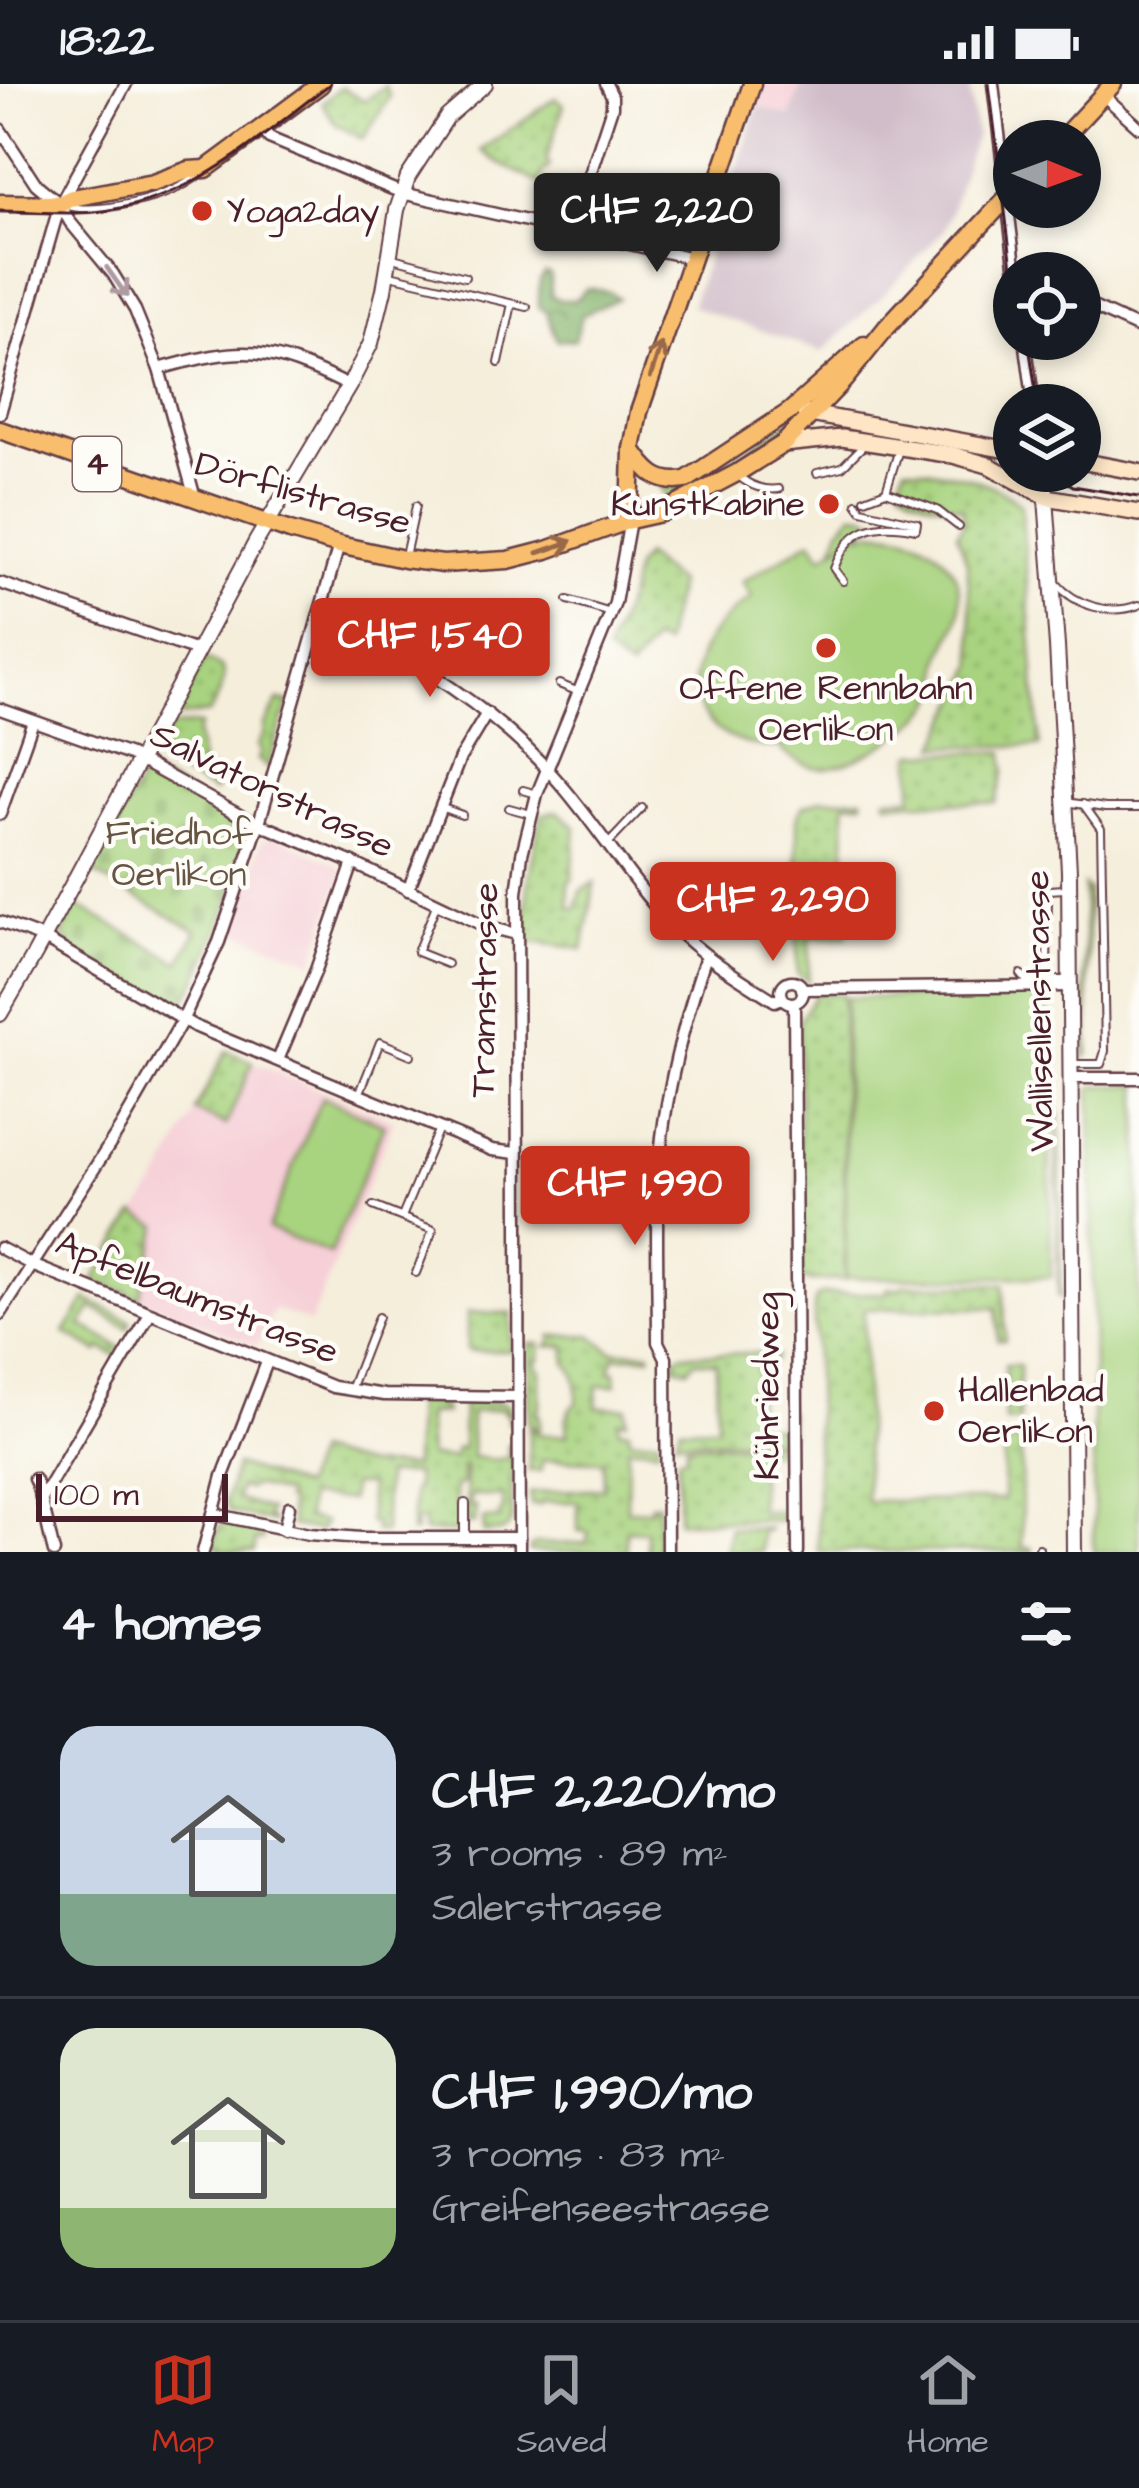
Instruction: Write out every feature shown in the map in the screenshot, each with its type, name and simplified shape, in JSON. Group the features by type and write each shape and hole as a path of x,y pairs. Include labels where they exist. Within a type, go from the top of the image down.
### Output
{"main road":[{"path":"0,203 60,204 206,169 321,84"},
{"path":"630,520 632,448 639,412 752,84"},
{"path":"1080,120 1108,90"},
{"name":"Dörflistrasse","path":"632,448 646,470 680,482 810,404 844,380 993,213"},
{"path":"810,404 827,438"},
{"path":"810,404 993,446"},
{"name":"Dörflistrasse","path":"0,430 339,545 443,564 508,560 661,513 783,444 810,404"},
{"path":"783,444 827,438 869,440 974,460 1047,497 1138,514"},
{"path":"1101,465 1139,472"}],"street":[{"path":"0,413 60,204 126,84"},
{"path":"0,1014 268,523 349,386 376,329 408,177 456,106 485,84"},
{"path":"571,232 612,107 606,84"},
{"path":"993,84 999,120"},
{"path":"1108,90 1139,127"},
{"path":"262,128 269,137 402,193 692,258"},
{"path":"0,129 36,184 60,204 125,293 159,369 195,498"},
{"path":"1101,311 1139,328"},
{"path":"159,369 226,352 266,354 311,367 349,386"},
{"name":"Wallisellenstrasse","path":"1046,492 1069,889 1074,1552"},
{"name":"Tramstrasse","path":"519,1552 517,893 530,814 611,613 630,520"},
{"path":"0,1315 117,1134 183,1019 219,942 259,823 339,545"},
{"path":"0,584 197,651"},
{"path":"318,619 424,670 487,713 547,770 673,925 706,956 775,1001 788,1001 801,999 798,983 788,982 781,990 788,1001"},
{"name":"Salvatorstrasse","path":"0,709 130,754 259,823 485,926 516,934"},
{"path":"407,890 460,758 487,713"},
{"path":"0,814 33,721"},
{"path":"278,1060 353,863"},
{"path":"0,922 43,938 183,1019 492,1150 517,1153"},
{"path":"667,1552 666,1358 658,1342 660,1161 675,1060 706,956"},
{"path":"802,989 1070,983"},
{"name":"Kühriedweg","path":"788,1001 798,1552"},
{"path":"1071,1071 1139,1078"},
{"name":"Apfelbaumstrasse","path":"0,1248 267,1362 350,1390 519,1397"},
{"path":"53,1552 43,1496 151,1314"},
{"path":"203,1552 223,1476 267,1362"},
{"path":"34,1479 43,1496"},
{"path":"465,1504 465,1537"},
{"path":"276,1534 290,1507"},
{"path":"213,1514 276,1534 519,1538"}],"lane":[{"path":"388,266 465,277"},
{"path":"388,266 527,307"},
{"path":"499,363 512,304"},
{"path":"818,473 842,467 869,440"},
{"path":"886,491 900,446"},
{"path":"736,473 746,483 779,489"},
{"path":"842,581 834,569 848,542 872,527 893,524 916,529 917,523 862,510 861,501 886,491 937,510 959,526"},
{"path":"404,560 416,506"},
{"path":"1052,579 1066,594 1102,610 1139,605"},
{"path":"568,600 611,613"},
{"path":"559,683 579,692"},
{"path":"523,790 537,794"},
{"path":"1066,802 1139,808"},
{"path":"1071,1071 1101,1064 1105,1051 1101,829 1083,804"},
{"path":"440,807 462,815"},
{"path":"509,808 530,814"},
{"path":"607,845 642,808"},
{"path":"1047,980 1048,890 1069,889"},
{"path":"437,903 417,952 447,964"},
{"path":"1021,974 1026,980 1070,983"},
{"path":"359,1095 380,1042 411,1055"},
{"path":"402,1217 439,1128"},
{"path":"373,1206 434,1230 416,1273"},
{"path":"350,1390 378,1317"}],"shaded area":[{"path":"760,84 802,84 790,117 753,104"},
{"path":"802,84 969,84 976,135 944,230 822,352 691,306 758,106 790,117"},
{"path":"273,835 337,864 343,872 314,961 234,931 262,840"},
{"path":"226,1051 394,1121 310,1323 274,1309 258,1346 94,1280 164,1172"}],"green space":[{"path":"385,86 390,97 363,139 336,124 322,102 342,87 365,101"},
{"path":"555,98 564,105 546,161 550,163 539,183 481,150"},
{"path":"545,273 550,274 551,295 560,300 575,300 587,288 618,298 582,315 575,340 557,340 546,312 538,307"},
{"path":"789,423 784,433 754,455 667,500 660,484 697,483"},
{"path":"905,466 952,474 993,486 993,492 1003,492 1021,505 1040,746 937,746 975,665 967,562 957,533 963,507 928,501 899,483"},
{"path":"853,513 877,521 833,548 842,526"},
{"name":"Offene Rennbahn Oerlikon","path":"874,532 925,543 949,564 956,579 958,621 942,657 939,690 926,712 868,753 825,768 803,763 781,746 742,742 711,724 701,710 695,674 710,637 752,597 742,582 812,540 822,556 856,534"},
{"path":"644,556 678,583 664,645 653,641 630,670 606,653 635,567"},
{"path":"205,659 222,668 220,691 209,713 180,717 178,712"},
{"path":"279,700 289,702 267,768 258,759 258,745"},
{"path":"200,725 201,765 219,776 214,792 155,757 171,727"},
{"path":"1004,752 1005,770 996,803 887,802 886,798 913,797 915,753"},
{"name":"Friedhof Oerlikon","path":"147,771 248,828 222,921 179,1007 69,947 62,935 76,905 180,962 197,931 91,872"},
{"path":"863,798 863,802 845,803 846,937 810,937 808,981 797,973 797,818 802,807 822,799"},
{"path":"557,811 576,827 572,880 568,882 570,908 576,909 581,891 595,883 583,949 525,941 528,882 541,815"},
{"path":"1084,886 1088,890 1089,1053 1085,1058"},
{"path":"816,993 842,994 845,1280 807,1281 800,1276 799,1021"},
{"path":"1048,994 1051,1277 846,1278 845,998"},
{"path":"226,1051 253,1062 226,1125 195,1111"},
{"path":"1139,1085 1139,1552 1094,1552 1091,1089"},
{"path":"322,1097 384,1125 330,1254 268,1229"},
{"path":"1056,1114 1060,1114 1061,1299 1058,1296"},
{"path":"135,1214 159,1226 139,1298 94,1280"},
{"path":"1004,1284 1005,1340 998,1340 997,1308 864,1309 866,1501 1003,1500 1004,1442 1021,1441 1022,1547 1032,1552 818,1551 816,1298 887,1293 888,1288 903,1285"},
{"path":"86,1299 131,1321 128,1328 93,1308 82,1325 124,1350 119,1358 65,1333"},
{"path":"467,1313 511,1313 511,1351 467,1351"},
{"path":"591,1335 612,1351 650,1352 650,1356 614,1357 610,1372 616,1372 616,1385 597,1386 597,1407 627,1408 627,1421 619,1421 619,1430 629,1430 630,1439 658,1439 658,1449 628,1447 627,1509 650,1510 651,1504 658,1504 658,1552 647,1552 646,1531 626,1530 626,1552 530,1552 535,1544 587,1543 588,1532 578,1531 578,1502 531,1505 530,1493 604,1488 603,1461 542,1460 541,1471 529,1471 529,1427 543,1435 568,1435 566,1417 577,1403 566,1346 547,1346 551,1336"},
{"path":"529,1344 540,1344 538,1430 528,1421"},
{"path":"682,1354 776,1356 773,1362 757,1365 757,1426 780,1427 780,1417 789,1412 787,1440 676,1440 680,1427 717,1426 716,1362 695,1361 688,1369 675,1366 675,1358"},
{"path":"1005,1365 1019,1365 1019,1421 1005,1421"},
{"path":"415,1403 442,1403 445,1413 426,1414 429,1457 454,1458 455,1449 462,1449 463,1403 508,1405 512,1422 503,1409 470,1413 472,1457 504,1458 512,1444 512,1520 501,1532 484,1533 483,1519 500,1519 503,1496 471,1496 475,1523 467,1523 465,1466 462,1485 455,1486 456,1507 463,1508 463,1532 424,1532 423,1521 415,1521 411,1533 415,1474 385,1475 384,1532 375,1532 375,1524 369,1523 369,1485 351,1485 350,1500 308,1497 306,1518 324,1522 320,1531 291,1526 286,1495 255,1485 240,1487 236,1499 269,1510 267,1518 274,1523 230,1512 225,1502 236,1465 302,1487 315,1452 366,1466 413,1467"},
{"path":"785,1443 784,1451 759,1451 759,1511 782,1511 782,1520 678,1521 678,1457 686,1456 686,1444"},
{"path":"227,1522 264,1531 254,1552 221,1552 213,1546 218,1527"},
{"path":"729,1528 768,1528 761,1531 761,1552 726,1552"}],"tram line":[{"path":"0,211 94,212 162,196 221,166 330,84"},
{"path":"989,84 1010,252"},
{"path":"1031,360 1035,384"},
{"path":"1101,491 1139,497"}],"place":[{"name":"Yoga2day","path":"202,211"},
{"name":"Kunstkabine","path":"829,504"},
{"name":"Offene Rennbahn Oerlikon","path":"826,648"},
{"name":"Hallenbad Oerlikon","path":"934,1411"}]}
